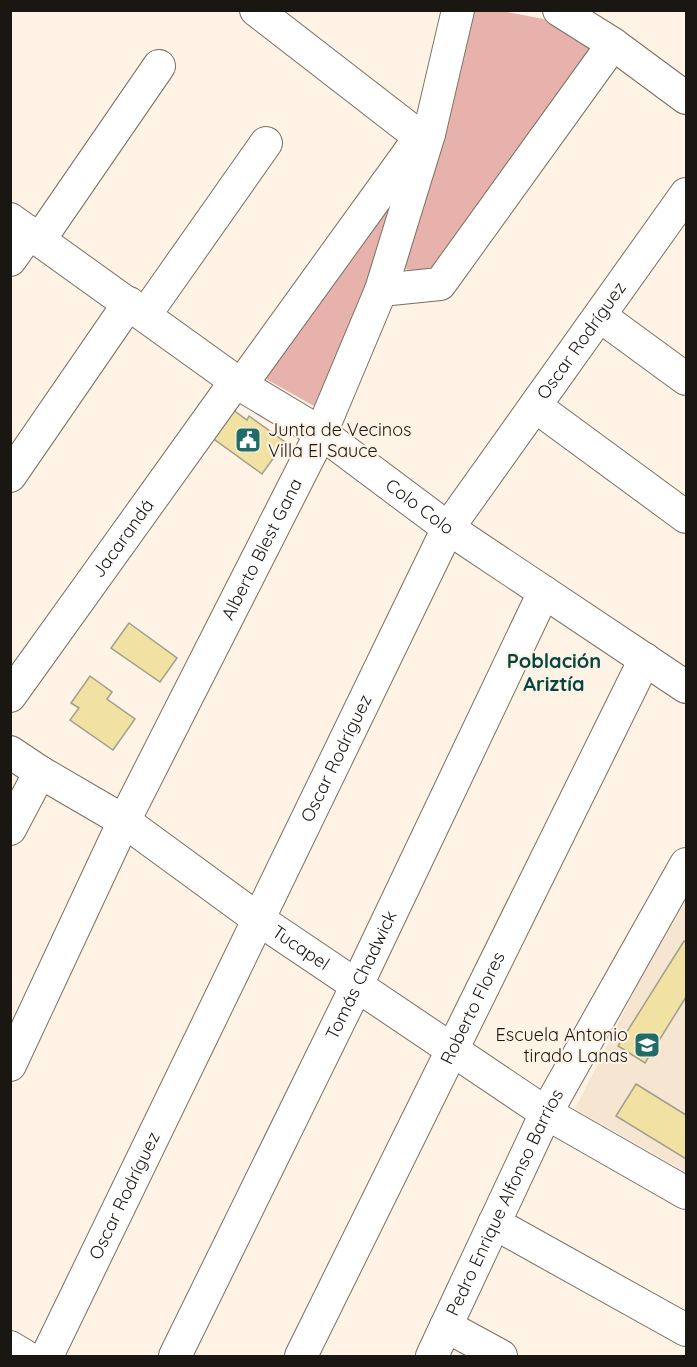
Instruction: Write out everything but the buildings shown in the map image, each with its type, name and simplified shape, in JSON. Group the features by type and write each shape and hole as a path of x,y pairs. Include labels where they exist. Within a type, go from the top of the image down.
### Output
{"street":[{"path":"256,10 425,136"},
{"path":"559,10 613,44 687,98"},
{"name":"Alberto Blest Gana","path":"10,1065 124,821 321,433 381,290 425,136 442,88 452,14"},
{"path":"381,290 440,284 613,44"},
{"path":"10,260 27,230 159,66"},
{"name":"Jacarandá","path":"10,696 238,383 425,136"},
{"path":"10,477 266,143"},
{"name":"Oscar Rodríguez","path":"47,1356 448,528 600,316 676,232 687,194"},
{"name":"Colo Colo","path":"27,230 238,383 321,433 448,528 687,687"},
{"path":"600,316 687,379"},
{"path":"535,406 687,517"},
{"name":"Tomás Chadwick","path":"175,1356 357,985 544,592"},
{"name":"Roberto Flores","path":"302,1356 645,659"},
{"name":"Tucapel","path":"10,752 124,821 258,919 546,1113 687,1193"},
{"path":"10,829 40,772"},
{"name":"Pedro Enrique Alfonso Barrios","path":"432,1356 546,1113 687,864"},
{"path":"494,1223 687,1330"},
{"path":"446,1326 501,1356"},
{"path":"10,1347 25,1356"}],"shaded area":[{"path":"474,11 502,11 549,20 594,47 435,272 402,269"},
{"path":"404,177 365,295 314,406 257,374"},
{"name":"Escuela Antonio tirado Lanas","path":"686,898 686,1172 575,1109 639,982"}],"place":[{"name":"Junta de Vecinos Villa El Sauce","path":"248,440"},
{"name":"Escuela Antonio tirado Lanas","path":"647,1045"}],"district":[{"name":"Población Ariztía","path":"554,672"}]}
